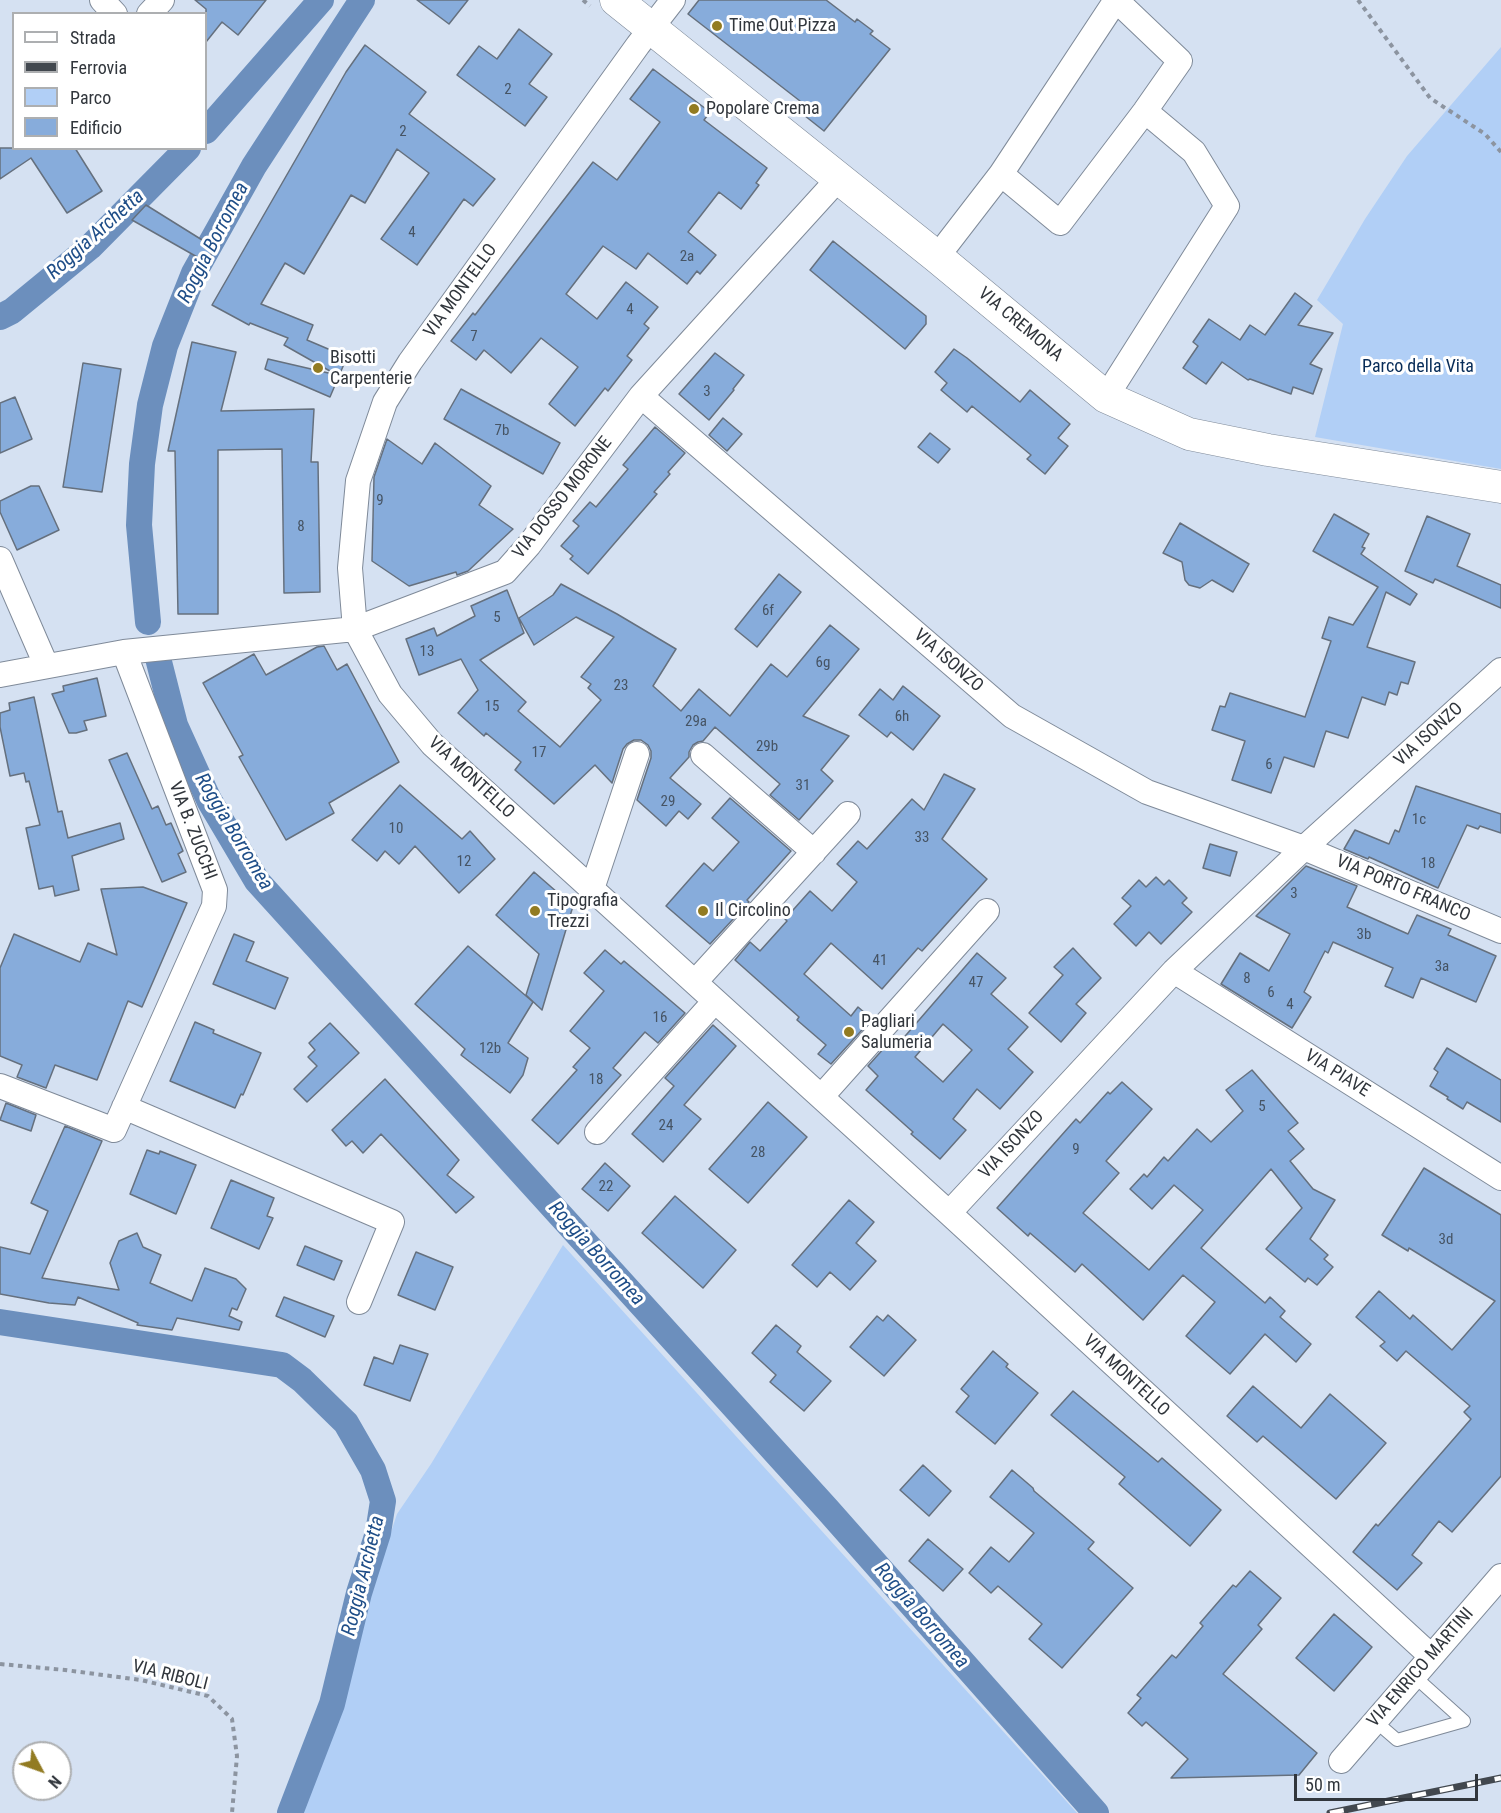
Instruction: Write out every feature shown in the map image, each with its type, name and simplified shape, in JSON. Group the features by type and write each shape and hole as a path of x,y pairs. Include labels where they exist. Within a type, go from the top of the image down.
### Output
{"street":[{"path":"102,0 113,12"},
{"path":"151,12 162,0"},
{"name":"VIA CREMONA","path":"616,0 937,257 1106,397 1189,434 1268,450 1501,487"},
{"name":"VIA MONTELLO","path":"673,0 651,27 410,362 385,402 358,481 350,568 355,629 390,694 432,744 949,1213 1431,1656"},
{"path":"937,257 1001,174 1116,0 1180,61 1060,223 1001,174"},
{"path":"1106,397 1227,206 1194,152 1145,111"},
{"name":"VIA DOSSO MORONE","path":"0,675 124,652 355,629 505,572 529,545 641,396 839,178"},
{"name":"VIA ISONZO","path":"641,396 1012,716 1147,792 1304,848"},
{"path":"0,559 46,665"},
{"name":"VIA B. ZUCCHI","path":"0,1086 114,1130 214,906 215,890 124,652"},
{"name":"VIA ISONZO","path":"949,1213 1174,971 1304,848 1501,670"},
{"path":"592,889 637,754"},
{"path":"703,755 814,852"},
{"path":"695,982 848,814"},
{"name":"VIA PORTO FRANCO","path":"1304,848 1501,931"},
{"path":"821,1097 987,911"},
{"name":"VIA PIAVE","path":"1174,971 1501,1178"},
{"path":"597,1132 715,1001"},
{"path":"124,1107 392,1222 359,1302"},
{"name":"VIA ENRICO MARTINI","path":"1341,1761 1501,1576"}],"lane":[{"path":"1375,1721 1397,1740 1464,1721 1413,1676"}],"path":[{"path":"1358,0 1430,98 1485,134 1501,152"},
{"name":"VIA RIBOLI","path":"0,1664 141,1680 208,1696 232,1719 237,1756 232,1813"}],"green space":[{"name":"Parco della Vita","path":"1501,47 1501,469 1315,437 1343,324 1317,300 1365,219 1407,156"},
{"path":"563,1245 1077,1813 296,1813 337,1709 356,1638 397,1514 431,1464"}],"building":[{"path":"195,0 266,0 238,35 222,22 207,41 206,9"},
{"path":"417,0 468,0 449,24"},
{"path":"699,0 826,0 855,22 857,19 873,31 870,34 890,49 824,131 795,108 800,101 688,14"},
{"path":"519,29 552,54 529,84 547,97 525,126 457,75 479,46 497,59"},
{"path":"365,45 426,92 409,114 495,179 473,206 464,199 417,265 381,239 429,173 397,149 365,203 351,195 304,274 285,263 261,304 313,325 307,340 347,357 330,397 265,369 268,359 337,375 284,345 288,338 250,323 249,325 212,305 346,72"},
{"path":"653,69 710,112 704,120 767,168 756,183 759,185 741,209 719,192 688,232 716,255 700,274 697,271 687,284 648,253 636,269 603,246 566,294 597,319 626,282 658,307 644,324 649,328 627,356 632,360 608,391 605,388 575,426 549,404 578,367 541,338 511,373 484,350 476,360 451,341 473,313 475,315 593,162 617,180 660,122 630,99"},
{"path":"0,148 76,150 102,191 67,213 31,158 0,179"},
{"path":"146,205 215,248 206,262 132,220"},
{"path":"833,241 926,316 926,324 905,349 810,270"},
{"path":"1295,293 1312,306 1298,325 1333,333 1310,364 1322,369 1313,394 1293,387 1291,394 1248,380 1222,362 1206,384 1183,368 1198,346 1193,342 1209,319 1240,340 1250,325 1265,335"},
{"path":"192,342 236,352 221,411 314,409 311,462 318,462 320,592 284,593 282,449 218,450 218,614 178,614 175,451 168,451"},
{"path":"954,349 1020,402 1030,390 1070,424 1058,438 1068,446 1045,474 1027,459 1031,455 972,406 967,412 941,390 947,383 935,372"},
{"path":"715,353 744,375 709,420 679,394"},
{"path":"83,363 121,369 102,492 63,487"},
{"path":"461,389 560,443 543,474 444,419"},
{"path":"15,397 32,439 0,453 0,403"},
{"path":"723,418 742,434 727,451 709,435"},
{"path":"655,427 685,453 654,492 657,494 588,574 570,559 573,556 561,546 579,526 573,521 590,502 596,507 628,469 623,465"},
{"path":"930,433 950,449 938,463 918,447"},
{"path":"387,439 422,464 435,443 491,486 479,505 513,529 468,571 457,575 456,572 409,586 372,561 374,477"},
{"path":"31,486 39,486 59,530 17,550 0,512 0,501"},
{"path":"1334,514 1369,534 1361,554 1417,594 1410,605 1386,592 1367,647 1415,662 1408,684 1401,682 1397,695 1389,692 1385,705 1362,697 1348,738 1326,731 1314,767 1284,757 1271,793 1232,780 1245,741 1212,730 1220,706 1225,707 1230,693 1305,717 1331,641 1322,638 1329,617 1353,625 1378,587 1313,551"},
{"path":"1427,516 1470,534 1457,566 1501,585 1501,608 1435,579 1433,583 1405,571"},
{"path":"1180,523 1249,564 1233,592 1212,580 1200,588 1189,585 1185,580 1182,562 1163,553"},
{"path":"779,574 801,592 757,647 735,629"},
{"path":"561,584 676,649 653,686 681,711 699,689 730,716 771,664 787,677 830,625 859,649 803,716 849,736 821,770 833,781 799,820 770,795 780,784 715,727 703,741 693,745 689,757 670,778 701,804 688,819 679,811 666,826 637,800 651,758 648,745 641,740 634,740 623,749 612,783 595,765 554,804 515,770 521,762 486,733 484,736 458,713 478,690 461,659 419,675 406,639 434,628 437,636 475,616 471,606 507,590 524,633 480,660 526,702 518,711 560,747 601,700 588,688 591,684 581,677 614,637 576,617 534,645 519,618 553,595"},
{"path":"324,646 337,670 347,664 399,762 329,803 334,813 286,840 239,757 243,755 203,683 254,654 266,675 317,647"},
{"path":"97,678 106,716 84,721 87,730 69,733 52,694 64,691 63,686"},
{"path":"903,686 940,716 913,750 891,732 887,737 859,715 880,689 893,700"},
{"path":"34,697 58,812 62,811 68,838 120,823 124,839 72,856 79,890 55,896 53,886 39,889 26,828 40,825 29,781 26,782 24,773 10,776 0,727 0,713 10,710 9,703"},
{"path":"127,753 152,809 158,806 166,825 171,823 183,851 178,854 186,872 162,882 109,760"},
{"path":"944,774 975,789 942,839 987,879 922,951 918,948 882,989 831,943 804,974 851,1016 858,1007 872,1019 831,1064 818,1054 826,1045 797,1020 799,1017 735,960 750,942 760,951 810,891 832,911 857,882 837,864 858,841 867,849 912,799 924,810"},
{"path":"400,785 462,839 470,831 495,859 459,893 415,846 399,864 385,851 377,861 352,840"},
{"path":"1416,786 1501,814 1501,833 1480,826 1478,829 1467,825 1438,888 1369,857 1368,859 1344,849 1355,830 1389,844 1395,830 1399,832"},
{"path":"730,798 791,851 747,900 749,902 710,944 666,906 704,863 713,871 739,842 712,818"},
{"path":"1210,844 1237,852 1230,876 1203,868"},
{"path":"1306,866 1357,886 1347,907 1408,934 1417,915 1451,929 1448,935 1496,956 1476,1002 1421,978 1413,998 1385,986 1393,968 1333,942 1328,953 1325,951 1304,992 1311,997 1292,1028 1221,984 1240,953 1269,971 1290,934 1256,916"},
{"name":"Tipografia Trezzi","path":"534,872 573,906 542,1010 526,995 539,954 496,915"},
{"path":"1156,877 1164,885 1169,880 1187,898 1182,903 1192,912 1161,944 1149,932 1136,946 1114,924 1131,906 1122,898 1139,880 1146,887"},
{"path":"143,887 187,903 142,1007 128,1001 97,1080 55,1065 46,1088 17,1077 22,1065 0,1056 0,968 14,934 80,962 88,943 117,955 101,889"},
{"path":"234,934 254,942 246,961 288,978 275,1009 213,984"},
{"path":"468,946 533,1002 508,1043 528,1058 523,1075 510,1093 461,1055 465,1049 415,1004"},
{"path":"1073,948 1101,978 1076,1004 1086,1013 1061,1042 1029,1013 1063,975 1054,967"},
{"path":"605,950 621,964 624,961 685,1013 658,1043 645,1032 613,1068 621,1075 558,1144 532,1120 577,1070 573,1067 590,1048 570,1031 604,991 584,973"},
{"path":"977,953 1006,978 991,994 1028,1027 1008,1049 1033,1072 1000,1109 977,1089 953,1119 966,1130 940,1159 866,1090 878,1076 868,1066 894,1037 900,1042","holes":["943,1024 972,1050 943,1082 915,1057"]},
{"path":"195,1022 214,1030 213,1033 261,1053 235,1108 170,1081"},
{"path":"330,1023 359,1053 307,1102 294,1089 317,1066 308,1057 315,1050 309,1043"},
{"path":"713,1025 736,1046 684,1105 701,1119 663,1162 632,1134 674,1086 665,1078"},
{"path":"1447,1048 1501,1080 1501,1122 1467,1102 1463,1109 1430,1086 1438,1072 1434,1069"},
{"path":"1252,1070 1298,1123 1288,1131 1304,1149 1290,1161 1313,1189 1335,1200 1310,1239 1328,1255 1324,1259 1333,1267 1317,1285 1308,1278 1305,1282 1266,1249 1302,1208 1271,1169 1201,1248 1265,1303 1270,1297 1285,1311 1280,1317 1311,1344 1296,1362 1265,1334 1230,1374 1186,1336 1215,1302 1183,1275 1143,1320 1082,1264 1075,1272 1030,1233 1028,1236 997,1208 1076,1119 1080,1123 1108,1092 1110,1094 1122,1082 1152,1109 1106,1161 1119,1173 1083,1213 1149,1270 1203,1210 1174,1185 1152,1209 1130,1189 1144,1174 1147,1177 1164,1157 1168,1161 1197,1129 1211,1142 1243,1111 1226,1090"},
{"path":"385,1079 459,1160 447,1175 474,1197 456,1213 381,1134 363,1153 352,1141 346,1146 332,1130"},
{"path":"768,1102 807,1137 748,1203 709,1169"},
{"path":"6,1103 36,1115 31,1131 0,1120"},
{"path":"65,1126 102,1141 42,1278 119,1290 110,1263 119,1241 137,1233 143,1247 161,1255 150,1283 192,1301 205,1268 236,1279 246,1289 237,1310 232,1308 229,1316 242,1322 239,1330 177,1318 172,1330 137,1325 138,1323 78,1297 75,1305 0,1294 0,1247 30,1254 48,1211 31,1203"},
{"path":"147,1150 159,1154 160,1151 196,1165 176,1214 130,1194"},
{"path":"605,1163 630,1186 608,1211 582,1189"},
{"path":"1424,1168 1501,1215 1501,1476 1452,1532 1439,1521 1412,1555 1422,1563 1397,1590 1353,1552 1471,1419 1464,1412 1470,1406 1406,1351 1397,1361 1380,1346 1385,1342 1356,1317 1379,1291 1410,1319 1413,1315 1452,1350 1495,1301 1409,1248 1408,1251 1382,1235"},
{"path":"231,1180 274,1198 267,1216 273,1218 259,1249 211,1228"},
{"path":"675,1196 736,1250 703,1288 642,1233"},
{"path":"849,1200 874,1222 856,1243 876,1261 850,1290 830,1272 817,1287 792,1265"},
{"path":"305,1246 342,1261 334,1280 297,1265"},
{"path":"416,1252 453,1267 435,1310 398,1295"},
{"path":"284,1297 334,1316 325,1337 276,1316"},
{"path":"888,1315 916,1340 884,1376 850,1347 877,1316 883,1321"},
{"path":"776,1325 801,1346 797,1352 831,1381 804,1411 770,1382 776,1375 752,1353"},
{"path":"400,1345 428,1354 410,1401 364,1385 374,1357 393,1364"},
{"path":"993,1351 1008,1364 1006,1367 1038,1393 995,1444 956,1412 969,1396 961,1389"},
{"path":"1253,1386 1301,1428 1330,1394 1386,1443 1336,1499 1263,1436 1257,1442 1227,1416"},
{"path":"1073,1391 1158,1462 1162,1458 1221,1510 1190,1546 1119,1484 1125,1477 1051,1415"},
{"path":"923,1465 951,1491 929,1516 900,1490"},
{"path":"1012,1470 1094,1542 1088,1549 1133,1588 1062,1668 1029,1639 1042,1624 998,1586 991,1593 969,1573 991,1547 1009,1562 1034,1533 990,1497"},
{"path":"928,1539 963,1569 943,1591 909,1561"},
{"path":"1250,1571 1281,1598 1258,1625 1262,1629 1223,1674 1317,1753 1299,1775 1171,1778 1188,1759 1146,1722 1142,1726 1128,1713 1141,1698 1137,1695 1172,1655 1176,1658 1203,1626 1200,1623 1233,1585 1236,1587"},
{"path":"1334,1614 1372,1647 1334,1691 1296,1658"}],"waterway":[{"name":"Roggia Archetta","path":"207,130 321,0"},
{"name":"Roggia Borromea","path":"148,622 139,525 142,464 150,405 165,346 194,273 254,166 362,0"},
{"name":"Roggia Archetta","path":"0,317 12,311 90,247 186,150"},
{"name":"Roggia Borromea","path":"158,658 175,725 209,800 257,881 827,1509 1096,1813"},
{"name":"Roggia Archetta","path":"0,1322 282,1365 302,1380 346,1423 373,1470 383,1501 378,1533 359,1593 332,1704 290,1813"}],"railway":[{"path":"1330,1813 1501,1778"}],"place":[{"name":"Time Out Pizza","path":"717,26"},
{"name":"Popolare Crema","path":"694,109"},
{"name":"Bisotti Carpenterie","path":"318,368"},
{"name":"Tipografia Trezzi","path":"535,911"},
{"name":"Il Circolino","path":"703,911"},
{"name":"Pagliari Salumeria","path":"849,1032"}]}
